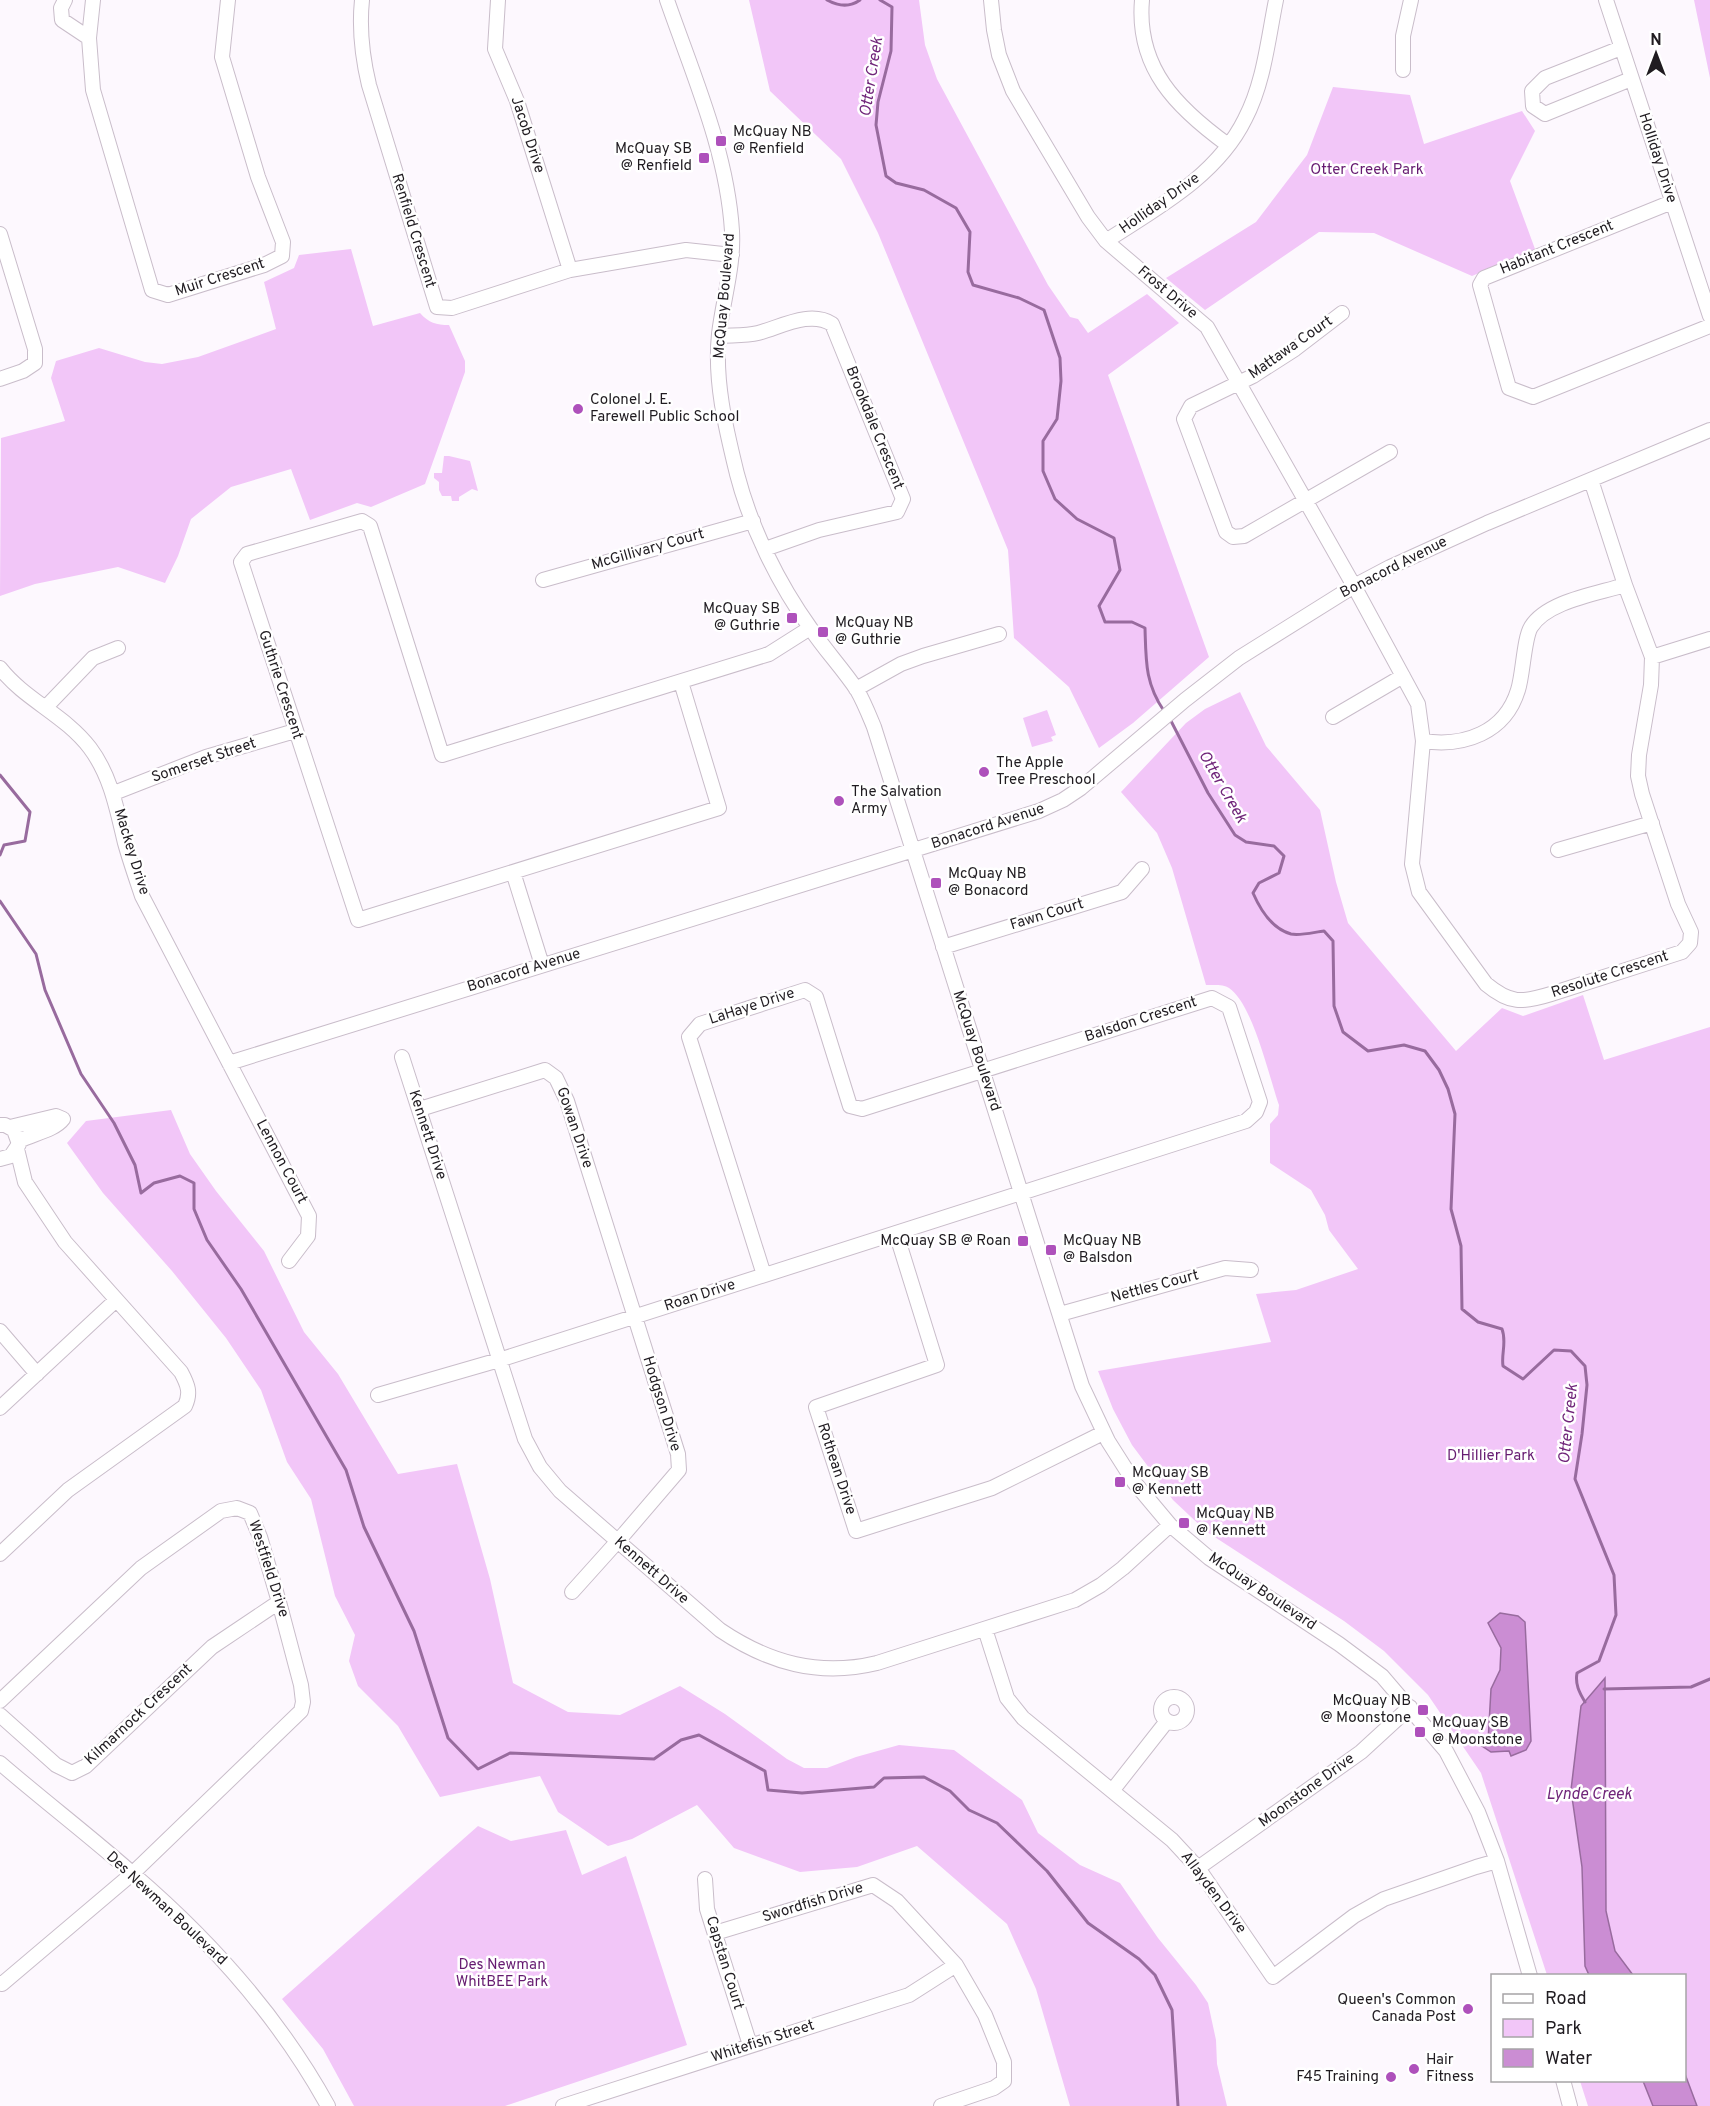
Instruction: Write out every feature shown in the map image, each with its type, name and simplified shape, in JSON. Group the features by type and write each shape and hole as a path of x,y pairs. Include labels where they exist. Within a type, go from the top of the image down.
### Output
{"street":[{"path":"65,0 61,8 62,21 89,38"},
{"name":"Muir Crescent","path":"93,0 89,38 93,90 152,290 168,295 264,265 282,256 283,242 258,177 222,57 228,0"},
{"name":"Renfield Crescent","path":"362,0 360,19 362,53 369,85 437,307 452,308 570,270 686,250 732,255"},
{"name":"Jacob Drive","path":"498,0 495,50 518,101 570,270"},
{"name":"McQuay Boulevard","path":"667,0 708,119 729,195 732,255 719,336 720,378 727,434 738,477 753,521 779,577 810,628 856,688 874,728 1082,1386 1103,1433 1134,1482 1170,1525 1209,1558 1339,1644 1382,1676 1446,1751 1478,1812 1497,1862 1529,1974"},
{"name":"Frost Drive","path":"991,0 999,55 1012,91 1088,217 1106,241 1207,327 1354,586"},
{"path":"1142,0 1144,35 1150,60 1160,79 1169,94 1184,110 1228,145"},
{"name":"Holliday Drive","path":"1106,241 1205,173 1245,121 1255,95 1276,0"},
{"path":"1403,70 1403,36 1411,0"},
{"name":"Holliday Drive","path":"1606,0 1710,315"},
{"path":"1621,48 1545,78 1532,91 1533,106 1545,114 1631,79"},
{"name":"Habitant Crescent","path":"1672,202 1484,278 1480,285 1509,388 1533,397 1710,326"},
{"path":"0,234 35,349 35,363 23,371 0,379"},
{"name":"Mattawa Court","path":"1305,501 1244,536 1233,537 1226,532 1184,419 1191,406 1240,383 1295,349 1342,313"},
{"name":"Brookdale Crescent","path":"719,336 755,334 810,318 822,318 832,324 903,499 897,512 819,530 765,549"},
{"name":"Bonacord Avenue","path":"230,1063 1023,817 1063,800 1081,788 1185,700 1239,658 1354,586 1389,567 1487,523 1710,430"},
{"path":"1305,501 1390,452"},
{"name":"Resolute Crescent","path":"1354,586 1418,704 1423,741 1412,864 1419,892 1486,984 1509,1000 1529,1000 1682,952 1690,943 1690,932 1678,904 1638,776 1639,755 1651,685 1652,657 1625,585 1591,480"},
{"name":"Guthrie Crescent","path":"681,682 719,808 358,920 241,562 247,554 362,521 370,526 442,755 769,654 810,628"},
{"name":"McGillivary Court","path":"543,580 753,521"},
{"path":"1423,741 1436,743 1466,740 1489,731 1509,709 1518,691 1530,628 1543,614 1563,603 1625,585"},
{"path":"856,688 901,664 999,634"},
{"path":"1652,657 1710,639"},
{"path":"46,707 93,658 118,648"},
{"name":"Mackey Drive","path":"0,668 90,748 114,793 130,862 142,896 230,1063"},
{"path":"1333,717 1403,676"},
{"name":"Somerset Street","path":"114,793 206,757 295,731"},
{"path":"1558,850 1652,823"},
{"name":"Fawn Court","path":"943,947 1122,892 1142,869"},
{"path":"513,872 542,965"},
{"name":"LaHaye Drive","path":"764,1275 689,1037 700,1024 805,990 816,997 850,1106 862,1108 982,1071"},
{"name":"Balsdon Crescent","path":"982,1071 1212,998 1229,1006 1240,1038 1260,1102 1256,1112 1246,1121 1022,1193"},
{"name":"Kennett Drive","path":"402,1057 525,1439 540,1467 560,1491 617,1542 720,1630 743,1646 793,1664 815,1668 853,1668 1074,1600 1101,1585 1123,1568 1170,1525"},
{"name":"Lennon Court","path":"230,1063 309,1216 309,1236 289,1261"},
{"name":"Gowan Drive","path":"420,1110 545,1070 556,1078 567,1101 634,1317"},
{"path":"0,1554 68,1490 185,1406 189,1397 188,1385 181,1372 64,1242 25,1182 0,1160 11,1156 18,1145 32,1134 58,1126 63,1119 56,1116 3,1125"},
{"path":"3,1125 17,1134 25,1182"},
{"name":"Roan Drive","path":"378,1395 499,1360 1022,1193"},
{"name":"Rothean Drive","path":"896,1233 937,1365 816,1407 856,1531 992,1488 1103,1433"},
{"name":"Nettles Court","path":"1060,1314 1225,1268 1251,1270"},
{"path":"0,1408 115,1301"},
{"name":"Hodgson Drive","path":"617,1542 679,1470 678,1454 634,1317"},
{"path":"0,1331 37,1374"},
{"name":"Westfield Drive","path":"0,1701 141,1568 220,1511 237,1508 250,1513 260,1537 301,1685 303,1702 301,1711 133,1873 2,1984 0,1983"},
{"path":"572,1592 617,1542"},
{"name":"Kilmarnock Crescent","path":"0,1715 56,1766 72,1773 86,1766 212,1647 279,1602"},
{"name":"Allayden Drive","path":"985,1629 1007,1698 1023,1718 1172,1840 1198,1868 1273,1977 1354,1916 1384,1899 1497,1862"},
{"name":"Moonstone Drive","path":"1198,1868 1360,1752 1410,1707"},
{"path":"1112,1791 1167,1721"},
{"name":"Des Newman Boulevard","path":"0,1763 133,1873 204,1941 264,2008 309,2072 328,2106"},
{"name":"Capstan Court","path":"705,1879 707,1909 750,2045"},
{"name":"Swordfish Drive","path":"715,1933 873,1885 897,1901 956,1965 985,2015 1006,2070 1004,2081 971,2102"},
{"name":"Whitefish Street","path":"563,2106 606,2100 750,2045 909,1995 956,1965"},
{"path":"1564,2082 1570,2106"},
{"path":"941,2106 971,2102"}],"green space":[{"path":"749,0 919,0 925,45 937,79 1048,285 1070,317 1078,319 1088,333 1147,294 1179,323 1108,375 1209,657 1133,723 1099,748 1069,687 1014,638 1008,550 878,233 841,159 770,91"},
{"path":"1694,0 1710,0 1710,78"},
{"name":"Otter Creek Park","path":"1333,87 1410,95 1424,144 1522,111 1535,131 1510,181 1535,249 1472,276 1374,233 1319,232 1205,310 1166,278 1256,222 1307,155"},
{"path":"351,249 373,326 420,313 433,323 449,325 465,361 465,372 425,484 371,507 357,503 310,520 291,469 231,487 191,519 178,556 165,583 118,567 35,584 0,596 1,438 65,421 51,378 56,361 99,348 145,362 162,364 198,357 276,329 264,282 294,268 299,255"},
{"path":"444,456 470,461 478,491 472,489 459,497 459,501 452,501 451,496 442,496 434,473 442,473"},
{"name":"D'Hillier Park","path":"1240,692 1266,746 1320,810 1348,923 1456,1051 1502,1008 1523,1016 1583,995 1604,1060 1710,1027 1710,2106 1588,2106 1580,2082 1686,2082 1686,1974 1547,1974 1481,1773 1428,1695 1384,1651 1344,1621 1207,1532 1173,1500 1132,1445 1113,1409 1098,1371 1271,1342 1256,1294 1296,1290 1358,1269 1329,1230 1325,1215 1311,1190 1270,1163 1270,1124 1278,1115 1279,1105 1253,1025 1238,996 1229,988 1221,985 1206,985 1172,868 1157,833 1121,792 1186,723 1205,709"},
{"path":"1047,710 1056,735 1051,737 1053,741 1032,747 1023,718"},
{"path":"171,1110 190,1154 264,1251 304,1332 338,1374 398,1474 457,1464 490,1579 513,1683 568,1712 620,1715 680,1686 725,1714 787,1759 804,1768 827,1768 899,1745 954,1750 1022,1800 1038,1833 1080,1865 1120,1883 1158,1938 1208,2003 1216,2040 1217,2064 1227,2106 1070,2106 1036,1989 1007,1924 917,1846 857,1867 800,1872 734,1848 697,1805 632,1839 608,1846 558,1812 540,1776 440,1797 398,1726 358,1686 349,1661 355,1635 335,1596 311,1499 287,1462 261,1390 226,1338 172,1271 103,1193 67,1143 86,1121"},
{"name":"Des Newman WhitBEE Park","path":"478,1826 511,1841 566,1830 582,1875 626,1856 687,2045 505,2106 354,2106 323,2049 282,1999"}],"water":[{"path":"1500,1613 1518,1616 1525,1622 1531,1741 1526,1750 1511,1756 1509,1751 1491,1752 1479,1744 1488,1742 1491,1689 1500,1670 1501,1648 1488,1623"},
{"name":"Lynde Creek","path":"1605,1678 1606,1911 1615,1951 1632,1974 1589,1974 1585,1966 1582,1867 1571,1790 1581,1706"},
{"path":"1686,2077 1697,2106 1653,2106 1643,2082 1686,2082"}],"waterway":[{"name":"Otter Creek","path":"827,0 844,5 860,0"},
{"name":"Otter Creek","path":"880,0 892,7 891,51 878,102 876,125 886,176 896,183 924,190 956,208 970,232 968,272 973,285 1019,298 1044,310 1060,358 1061,381 1057,419 1043,441 1043,471 1055,499 1077,519 1114,538 1120,570 1099,606 1105,622 1132,622 1145,628 1146,661 1150,681 1164,711"},
{"name":"Otter Creek","path":"1170,719 1208,793 1235,835 1246,842 1274,846 1284,856 1279,873 1259,883 1253,893 1263,912 1278,928 1291,934 1324,931 1333,941 1334,1006 1343,1032 1368,1051 1404,1045 1425,1051 1439,1070 1448,1089 1455,1114 1451,1209 1461,1246 1462,1309 1478,1322 1502,1329 1503,1366 1523,1379 1554,1350 1571,1351 1585,1366 1587,1385 1575,1479 1614,1575 1616,1615 1599,1661 1577,1673 1578,1688 1585,1702"},
{"path":"0,775 30,812 25,841 4,845 0,855"},
{"path":"0,901 36,954 45,990 81,1074 114,1123 135,1165 141,1193 154,1183 180,1176 194,1183 194,1209 207,1240 241,1289 346,1470 364,1527 414,1631 448,1738 478,1769 510,1753 654,1759 681,1740 699,1735 765,1771 768,1790 802,1793 874,1787 884,1778 924,1777 950,1791 969,1810 997,1823 1047,1871 1088,1923 1139,1959 1155,1975 1172,2010 1178,2106"},
{"name":"Lynde Creek","path":"1604,1689 1691,1687 1710,1679"}],"place":[{"name":"McQuay NB @ Renfield","path":"721,141"},
{"name":"McQuay SB @ Renfield","path":"704,158"},
{"name":"Colonel J. E. Farewell Public School","path":"578,409"},
{"name":"McQuay SB @ Guthrie","path":"792,618"},
{"name":"McQuay NB @ Guthrie","path":"823,632"},
{"name":"The Apple Tree Preschool","path":"984,772"},
{"name":"The Salvation Army","path":"839,801"},
{"name":"McQuay NB @ Bonacord","path":"936,883"},
{"name":"McQuay SB @ Roan","path":"1023,1241"},
{"name":"McQuay NB @ Balsdon","path":"1051,1250"},
{"name":"McQuay SB @ Kennett","path":"1120,1482"},
{"name":"McQuay NB @ Kennett","path":"1184,1523"},
{"name":"McQuay NB @ Moonstone","path":"1423,1710"},
{"name":"McQuay SB @ Moonstone","path":"1420,1732"},
{"name":"Queen's Common Canada Post","path":"1468,2009"},
{"name":"Hair Fitness","path":"1414,2069"},
{"name":"F45 Training","path":"1391,2077"}]}
